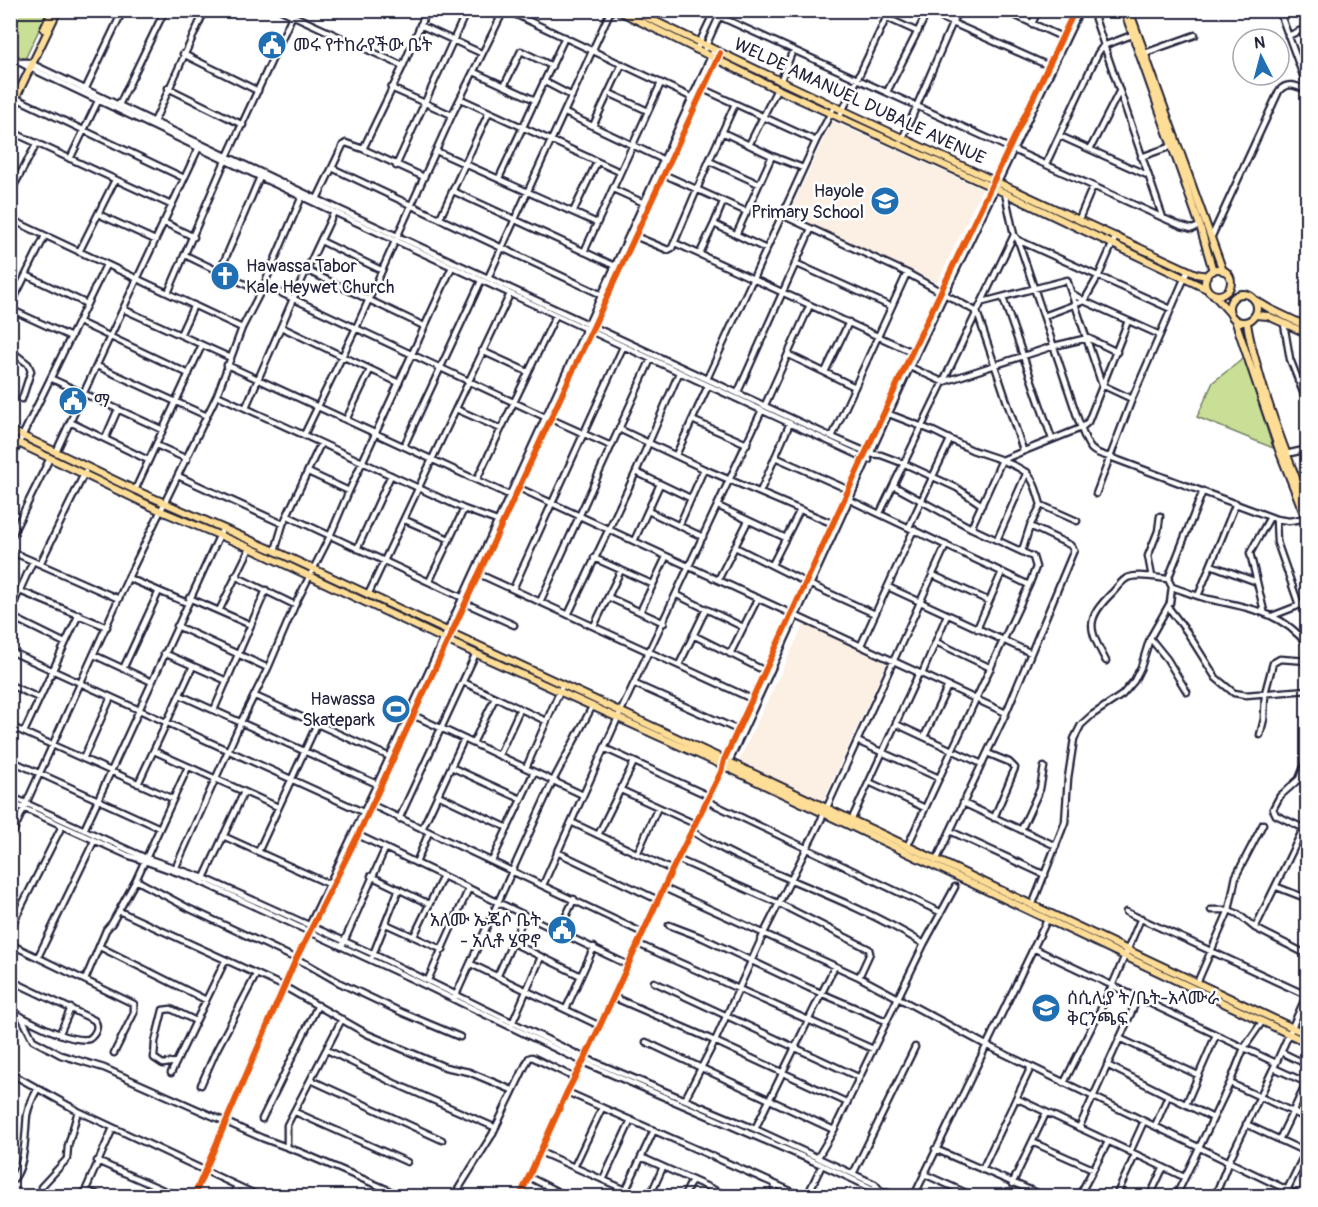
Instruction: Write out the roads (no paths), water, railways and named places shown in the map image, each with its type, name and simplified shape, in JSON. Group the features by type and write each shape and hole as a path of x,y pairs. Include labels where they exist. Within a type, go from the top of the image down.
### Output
{"main road":[{"path":"10,110 53,10"},
{"path":"28,65 58,10"},
{"path":"617,10 777,89 832,110"},
{"name":"WELDE AMANUEL DUBALE AVENUE","path":"632,10 840,114 1048,209 1079,219 1188,270 1207,276"},
{"path":"1124,10 1200,226 1213,271"},
{"path":"1129,10 1222,270 1229,275 1228,290 1214,295"},
{"path":"994,184 1005,193 1048,209 1112,243 1185,277 1214,295 1235,320 1307,521"},
{"path":"1207,289 1205,285 1207,276 1213,271 1222,270"},
{"path":"1230,280 1270,309 1308,327"},
{"path":"1229,312 1233,298 1243,294 1251,297 1257,307 1255,315 1247,321 1235,320"},
{"path":"1255,315 1268,316 1308,334"},
{"path":"1247,321 1249,338 1283,454 1308,508"},
{"path":"10,430 56,452 85,471 161,511 368,595 476,653 561,689 592,708 619,716"},
{"path":"10,439 275,551 311,572 1126,953 1262,1022 1308,1035"},
{"path":"1031,908 1047,920 1197,983 1290,1031 1308,1043"}],"street":[{"path":"85,90 123,10"},
{"path":"118,107 165,10"},
{"path":"154,122 205,10"},
{"path":"281,10 403,66"},
{"path":"168,293 296,10"},
{"path":"363,149 427,10"},
{"path":"396,166 467,10"},
{"path":"304,435 319,408 436,150 505,10 693,98"},
{"path":"488,278 611,10"},
{"path":"840,114 890,10"},
{"path":"902,142 958,10"},
{"path":"1003,10 1064,38"},
{"path":"1032,24 1038,10"},
{"path":"1064,38 1075,10"},
{"path":"869,453 994,184 1064,38 1080,10"},
{"path":"1092,10 1163,218"},
{"path":"1279,10 1285,27"},
{"path":"887,92 928,11 1050,67"},
{"path":"699,52 717,13 793,50 1163,218 1187,228 1200,226"},
{"path":"887,18 918,32"},
{"path":"420,25 482,53"},
{"path":"1291,35 1308,27"},
{"path":"1046,164 1103,46 1132,35"},
{"path":"1144,53 1195,35"},
{"path":"499,178 565,37"},
{"path":"1291,44 1308,90"},
{"path":"780,82 793,50"},
{"path":"504,86 521,51 552,66"},
{"path":"590,328 602,294 717,51"},
{"path":"183,54 258,91"},
{"path":"10,57 85,90 260,177 317,199 481,281 590,328 623,347 679,373 869,453 905,464 957,488 982,505"},
{"path":"447,636 461,597 635,236 703,89 713,59"},
{"path":"593,126 622,64"},
{"path":"28,65 98,101 154,122 334,212 488,278 590,328 738,392 790,423 866,459"},
{"path":"474,72 535,100"},
{"path":"545,82 572,96"},
{"path":"584,252 661,83"},
{"path":"1211,238 1279,91 1282,87 1292,84 1308,90"},
{"path":"168,88 243,124"},
{"path":"391,88 453,115"},
{"path":"703,89 816,141"},
{"path":"749,145 777,89"},
{"path":"1090,150 1119,92"},
{"path":"609,93 648,111"},
{"path":"13,99 184,178"},
{"path":"461,99 620,172"},
{"path":"70,159 98,101"},
{"path":"635,236 668,250 672,248 735,104"},
{"path":"707,379 803,168 832,110"},
{"path":"440,218 489,112"},
{"path":"565,113 664,160"},
{"path":"10,131 171,206"},
{"path":"723,132 803,168"},
{"path":"1060,136 1147,175"},
{"path":"10,193 37,143"},
{"path":"317,199 344,144 363,149 424,177"},
{"path":"1141,157 1172,146"},
{"path":"56,452 199,147"},
{"path":"436,150 597,223"},
{"path":"736,235 772,156"},
{"path":"709,160 759,184"},
{"path":"573,212 597,162"},
{"path":"332,168 602,294"},
{"path":"663,174 747,212"},
{"path":"220,271 260,177"},
{"path":"79,252 115,180"},
{"path":"1079,219 1093,186"},
{"path":"613,189 644,203"},
{"path":"453,191 615,266"},
{"path":"1005,193 1014,235 1018,240 1090,449 1095,453 1276,519 1307,521"},
{"path":"11,837 119,599 217,395 242,328 261,292 303,195"},
{"path":"700,254 723,202"},
{"path":"246,407 334,212"},
{"path":"98,214 155,240"},
{"path":"782,215 907,273 976,312 1023,450"},
{"path":"11,221 242,328"},
{"path":"163,222 194,237"},
{"path":"714,224 766,249"},
{"path":"738,392 811,229"},
{"path":"880,513 1014,235"},
{"path":"45,236 10,308 71,338"},
{"path":"1044,316 1083,301 1099,275 1116,236"},
{"path":"1018,240 1171,309"},
{"path":"321,241 381,270"},
{"path":"675,243 914,353"},
{"path":"186,255 261,292"},
{"path":"795,263 890,306"},
{"path":"10,461 106,265"},
{"path":"175,869 452,267"},
{"path":"1096,494 1132,399 1188,270"},
{"path":"308,271 424,326"},
{"path":"832,437 907,273"},
{"path":"26,275 87,304"},
{"path":"983,302 1067,280 1102,385 1132,399"},
{"path":"404,446 481,281"},
{"path":"264,285 611,446"},
{"path":"1072,293 1083,301 1160,335"},
{"path":"368,595 510,294"},
{"path":"1003,298 1052,439"},
{"path":"543,885 604,748 789,355 810,304"},
{"path":"180,335 194,305"},
{"path":"123,309 231,358"},
{"path":"477,479 556,315"},
{"path":"971,528 1002,461 1023,450 1082,428 1091,416 1128,321"},
{"path":"79,322 189,374"},
{"path":"825,372 849,322"},
{"path":"1284,324 1286,347 1308,405"},
{"path":"281,327 399,383"},
{"path":"910,367 944,382 1054,346 1088,338 1117,352"},
{"path":"135,490 202,345"},
{"path":"513,589 623,347"},
{"path":"10,350 32,370 22,399"},
{"path":"482,351 528,372"},
{"path":"520,1197 567,1092 794,615 849,490 889,414 914,353"},
{"path":"789,355 855,387"},
{"path":"540,602 651,359"},
{"path":"227,365 509,495"},
{"path":"97,366 207,416"},
{"path":"346,420 370,369"},
{"path":"568,615 636,472 679,373"},
{"path":"1298,381 1308,378"},
{"path":"52,379 163,430"},
{"path":"676,455 708,386"},
{"path":"217,395 464,509 497,521"},
{"path":"456,409 501,429"},
{"path":"105,439 118,410"},
{"path":"889,414 1027,472 1034,482 1041,505 1030,526 1022,551"},
{"path":"194,1197 329,884 447,636 479,574 548,418"},
{"path":"692,420 747,444"},
{"path":"70,422 148,460"},
{"path":"760,492 790,423"},
{"path":"619,429 704,469 835,525"},
{"path":"861,645 888,587 921,501 950,441"},
{"path":"275,551 283,524 321,443"},
{"path":"156,445 187,459"},
{"path":"1283,454 1308,449"},
{"path":"10,539 50,457"},
{"path":"775,457 849,490"},
{"path":"835,525 850,500 866,459"},
{"path":"679,526 704,469"},
{"path":"40,564 85,471"},
{"path":"308,472 349,491"},
{"path":"636,472 690,498"},
{"path":"997,540 1027,472"},
{"path":"357,549 391,475"},
{"path":"178,476 283,524"},
{"path":"634,541 660,484"},
{"path":"894,486 971,528 1022,551 1036,561 1035,572 1004,641 906,849"},
{"path":"519,488 1006,713"},
{"path":"1031,908 1065,822 1074,739 1081,725 1122,695 1134,681 1150,638 1168,607 1173,593 1168,579 1203,491"},
{"path":"850,500 1029,585"},
{"path":"1198,596 1236,503"},
{"path":"1041,505 1077,521"},
{"path":"718,506 786,538"},
{"path":"429,582 464,509"},
{"path":"772,565 800,510"},
{"path":"648,511 703,537"},
{"path":"288,516 461,597"},
{"path":"1152,577 1148,556 1158,531 1160,516"},
{"path":"1264,612 1250,553 1270,517"},
{"path":"1276,519 1277,542 1299,605"},
{"path":"405,520 449,539"},
{"path":"718,580 748,521"},
{"path":"935,863 1006,713 1074,552 1074,548 1030,526"},
{"path":"84,830 222,528"},
{"path":"685,1100 825,811 946,546"},
{"path":"735,547 808,584 875,614"},
{"path":"219,611 250,548"},
{"path":"10,551 119,599"},
{"path":"640,612 666,557"},
{"path":"594,558 652,584"},
{"path":"33,561 10,614 65,643"},
{"path":"1210,565 1257,582"},
{"path":"594,626 621,570"},
{"path":"977,629 1002,572"},
{"path":"479,574 754,700"},
{"path":"933,575 989,601"},
{"path":"236,576 295,605"},
{"path":"1106,661 1093,636 1091,627 1096,611 1126,578 1139,576 1168,579"},
{"path":"129,578 251,625"},
{"path":"888,587 1031,653"},
{"path":"1172,587 1198,596 1264,612 1297,632 1308,646"},
{"path":"214,710 266,590"},
{"path":"20,591 106,627"},
{"path":"123,669 159,591"},
{"path":"677,595 744,627"},
{"path":"608,597 664,623"},
{"path":"730,654 758,598"},
{"path":"1272,616 1308,602"},
{"path":"465,603 514,625"},
{"path":"1168,607 1216,678 1227,689 1246,695 1308,690"},
{"path":"679,665 706,609"},
{"path":"24,732 79,615"},
{"path":"724,765 765,671 794,615"},
{"path":"850,823 947,615"},
{"path":"177,626 268,668"},
{"path":"693,635 765,671"},
{"path":"1150,638 1167,659 1187,692"},
{"path":"936,642 991,668"},
{"path":"10,651 363,812"},
{"path":"164,653 227,681"},
{"path":"399,819 476,653"},
{"path":"94,655 152,682"},
{"path":"1260,735 1264,719 1265,693 1273,663 1276,660 1308,661"},
{"path":"138,784 193,666"},
{"path":"463,682 546,721"},
{"path":"635,684 738,730"},
{"path":"10,685 39,698"},
{"path":"924,737 948,686"},
{"path":"526,768 561,689"},
{"path":"180,695 377,784"},
{"path":"255,696 388,756"},
{"path":"83,759 111,697"},
{"path":"473,743 495,698"},
{"path":"455,997 553,781 592,708"},
{"path":"499,755 520,709"},
{"path":"411,713 583,795"},
{"path":"310,928 358,835 388,756 411,713"},
{"path":"258,852 317,724"},
{"path":"896,724 982,764"},
{"path":"10,726 173,799"},
{"path":"422,829 464,739"},
{"path":"857,741 939,778"},
{"path":"604,748 940,912"},
{"path":"154,750 278,807"},
{"path":"987,753 1009,762 1014,768 994,818"},
{"path":"1303,828 1276,815 1273,809 1280,795 1299,779 1308,757"},
{"path":"10,760 160,828"},
{"path":"598,835 634,762"},
{"path":"85,980 106,930 119,912 136,880 188,767"},
{"path":"451,767 521,799"},
{"path":"1021,830 1040,789 1044,767"},
{"path":"492,861 534,772"},
{"path":"869,782 925,808"},
{"path":"621,790 695,824"},
{"path":"203,880 244,792"},
{"path":"438,795 507,828"},
{"path":"10,796 94,841 203,880 372,957 584,1060 871,1188 896,1197"},
{"path":"10,802 25,806"},
{"path":"963,803 1056,846"},
{"path":"369,804 643,933"},
{"path":"637,854 658,807"},
{"path":"1255,928 1308,819"},
{"path":"570,822 672,870"},
{"path":"63,824 84,830 145,860"},
{"path":"10,929 63,824"},
{"path":"1197,983 1229,910 1236,876 1263,824"},
{"path":"692,831 718,847 885,922 924,944"},
{"path":"950,831 1045,875"},
{"path":"416,863 429,832"},
{"path":"358,835 628,965"},
{"path":"223,836 329,884"},
{"path":"38,957 94,841"},
{"path":"343,944 371,876 385,849"},
{"path":"557,852 658,900"},
{"path":"677,859 780,904 869,949 870,953 859,977"},
{"path":"371,876 429,904"},
{"path":"414,936 443,876"},
{"path":"136,880 188,908 401,1012 460,1037"},
{"path":"1276,886 1308,899"},
{"path":"818,1157 834,1130 940,912 947,904 955,887"},
{"path":"428,980 469,888"},
{"path":"664,888 859,977 986,1045 1300,1197"},
{"path":"372,957 399,889"},
{"path":"560,931 574,899"},
{"path":"1211,910 1229,910 1238,914 1255,928 1308,955"},
{"path":"119,912 285,987 367,1034 445,1067 469,1072 512,1090"},
{"path":"1126,912 1307,996 1229,1161 1218,1196"},
{"path":"497,977 525,915"},
{"path":"1064,1083 1112,986 1140,918"},
{"path":"914,1197 935,1149 1047,920"},
{"path":"386,924 443,950"},
{"path":"669,925 886,1021"},
{"path":"513,943 581,976"},
{"path":"10,944 134,1004 134,1013 114,1053"},
{"path":"638,944 873,1049"},
{"path":"100,947 206,1000"},
{"path":"566,1009 594,948"},
{"path":"1033,948 1244,1048 1307,1082 1279,1140"},
{"path":"372,957 428,980 455,997"},
{"path":"512,1024 542,957"},
{"path":"171,1072 225,961"},
{"path":"471,964 600,1026"},
{"path":"755,1129 835,966"},
{"path":"201,1085 256,975"},
{"path":"10,980 96,1022 96,1030 89,1039 79,1040 10,1011"},
{"path":"654,982 858,1077"},
{"path":"613,997 846,1102"},
{"path":"1079,1128 1138,998"},
{"path":"262,1119 318,1005"},
{"path":"60,1033 71,1008"},
{"path":"176,1062 163,1064 154,1058 155,1042 163,1010 171,1009 196,1021"},
{"path":"21,1016 30,1035 39,1045 69,1059 104,1068 400,1197"},
{"path":"287,1147 287,1125 342,1019"},
{"path":"1176,1197 1244,1048 1262,1022"},
{"path":"1185,1104 1216,1035"},
{"path":"1119,1038 1198,1075"},
{"path":"646,1042 834,1130"},
{"path":"853,1174 915,1047"},
{"path":"327,1050 394,1083 494,1127"},
{"path":"1281,1052 1308,1065"},
{"path":"454,1197 486,1146 530,1057 575,1078"},
{"path":"584,1060 755,1129 875,1184 877,1189"},
{"path":"1107,1065 1214,1118"},
{"path":"982,1170 1031,1067"},
{"path":"10,1073 112,1128 259,1197"},
{"path":"311,1080 442,1140"},
{"path":"1230,1083 1308,1119"},
{"path":"10,1182 14,1180 19,1169 27,1133 27,1113 38,1088"},
{"path":"567,1092 802,1197"},
{"path":"1155,1126 1168,1096"},
{"path":"1016,1098 1184,1177"},
{"path":"574,1167 602,1108"},
{"path":"41,1187 67,1159 68,1146 78,1111"},
{"path":"295,1112 407,1162"},
{"path":"1012,1184 1046,1113"},
{"path":"603,1180 631,1120"},
{"path":"1116,1197 1144,1121"},
{"path":"1246,1124 1307,1151 1288,1193"},
{"path":"83,1197 112,1128"},
{"path":"622,1197 654,1131"},
{"path":"1032,1142 1093,1169"},
{"path":"1079,1197 1108,1142"},
{"path":"935,1149 1044,1197"},
{"path":"540,1152 626,1190"},
{"path":"641,1157 728,1197"},
{"path":"98,1161 177,1197"},
{"path":"807,1197 822,1165"},
{"path":"650,1197 663,1167"},
{"path":"1298,1167 1308,1172"},
{"path":"1150,1197 1163,1168"},
{"path":"924,1174 973,1197"},
{"path":"529,1177 566,1197"},
{"path":"684,1197 692,1180"},
{"path":"771,1197 776,1185"},
{"path":"232,1197 237,1186"},
{"path":"155,1197 159,1189"},
{"path":"10,1190 14,1197"},
{"path":"86,1190 100,1197"},
{"path":"710,1197 713,1190"}],"place":[{"name":"መሩ የተከራየችው ቤት","path":"272,45"},
{"name":"Hayole Primary School","path":"885,201"},
{"name":"Hawassa Tabor Kale Heywet Church","path":"225,276"},
{"name":"ማ","path":"73,401"},
{"name":"Hawassa Skatepark","path":"396,709"},
{"name":"አለሙ ኤጄሶ ቤት - አሊቶ ሄዋኖ","path":"562,930"},
{"name":"ሰሲሊያ ት/ቤት-አላሙራ ቅርንጫፍ","path":"1046,1008"}]}
